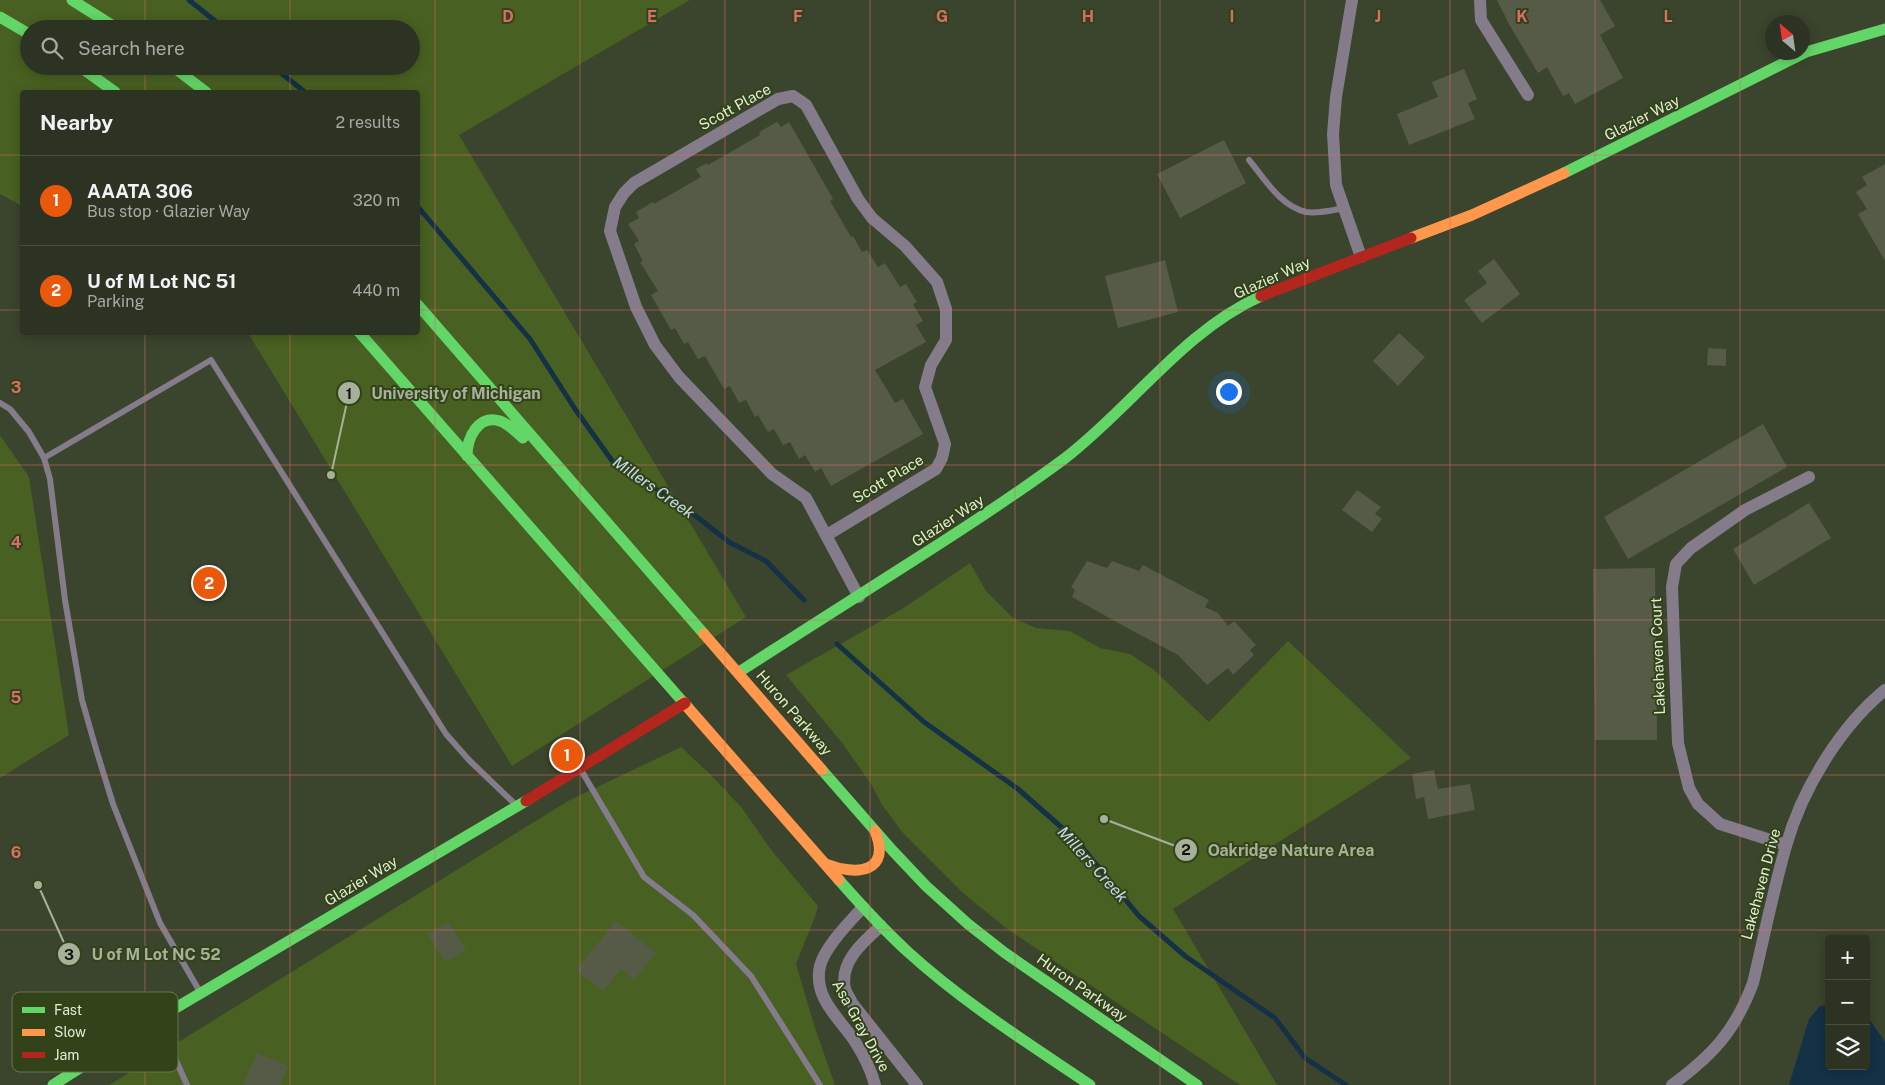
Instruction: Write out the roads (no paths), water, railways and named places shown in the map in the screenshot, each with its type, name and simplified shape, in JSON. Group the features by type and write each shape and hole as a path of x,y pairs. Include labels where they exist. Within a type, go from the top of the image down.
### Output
{"main road":[{"path":"72,0 104,20"},
{"path":"0,17 20,29"},
{"name":"Glazier Way","path":"739,672 859,597 1007,500 1066,457 1215,322 1247,303 1472,215 1542,184 1806,52 1885,29"},
{"path":"91,75 112,90"},
{"path":"184,75 203,90"},
{"name":"Huron Parkway","path":"420,307 875,830 926,886 983,936 1020,964 1197,1085"},
{"path":"362,335 880,926 916,959 977,1008 1090,1085"},
{"path":"467,456 467,441 474,429 486,422 499,421 559,467"},
{"name":"Glazier Way","path":"178,1007 580,769 685,703"},
{"path":"824,862 834,868 853,872 862,871 870,867 880,853 880,845 875,830"},
{"name":"Glazier Way","path":"53,1085 73,1072"}],"street":[{"path":"1352,0 1336,97 1333,134 1336,184 1362,257"},
{"path":"1480,0 1482,20 1528,95"},
{"name":"Scott Place","path":"826,535 936,469 942,458 945,444 925,387 931,365 946,340 946,309 937,282 905,246 872,218 858,199 806,105 793,96 778,100 634,183 624,193 615,207 610,231 636,307 656,345 679,377 772,474 806,498 859,597"},
{"name":"Lakehaven Court","path":"1786,845 1720,824 1698,804 1689,788 1678,743 1672,587 1676,564 1691,548 1745,510 1809,477"},
{"name":"Lakehaven Drive","path":"1672,1085 1708,1057 1736,1022 1753,983 1786,845 1811,785 1828,756 1864,709 1885,690"},
{"name":"Asa Gray Drive","path":"863,907 830,947 820,965 819,982 821,992 829,1008 854,1041 872,1072 875,1085"},
{"name":"Asa Gray Drive","path":"880,926 862,943 849,960 845,975 845,989 852,1003 917,1085"}],"lane":[{"path":"1249,160 1274,192 1290,206 1307,212 1344,208"},
{"path":"44,458 211,360 446,734 469,760 517,806"},
{"path":"0,403 10,409 29,432 44,458 50,479 63,583 82,700 113,804 160,923 201,993"},
{"path":"580,769 644,877 693,915 751,976 820,1085"},
{"path":"178,1065 187,1085"}],"water":[{"path":"1825,1005 1825,1070 1870,1070 1870,1020 1885,1042 1885,1085 1789,1085 1809,1019 1820,1006"}],"waterway":[{"name":"Millers Creek","path":"189,0 214,20"},
{"name":"Millers Creek","path":"283,75 302,90"},
{"name":"Millers Creek","path":"420,209 530,339 575,409 613,462 683,506 729,542 766,561 804,600"},
{"name":"Millers Creek","path":"837,644 924,722 1018,789 1077,841 1139,916 1185,956 1275,1018 1305,1058 1346,1085"}],"place":[{"name":"University of Michigan","path":"331,475"},
{"name":"U of M Lot NC 51","path":"209,583"},
{"name":"AAATA 306","path":"567,755"},
{"name":"Oakridge Nature Area","path":"1104,819"},
{"name":"U of M Lot NC 52","path":"38,885"}]}
